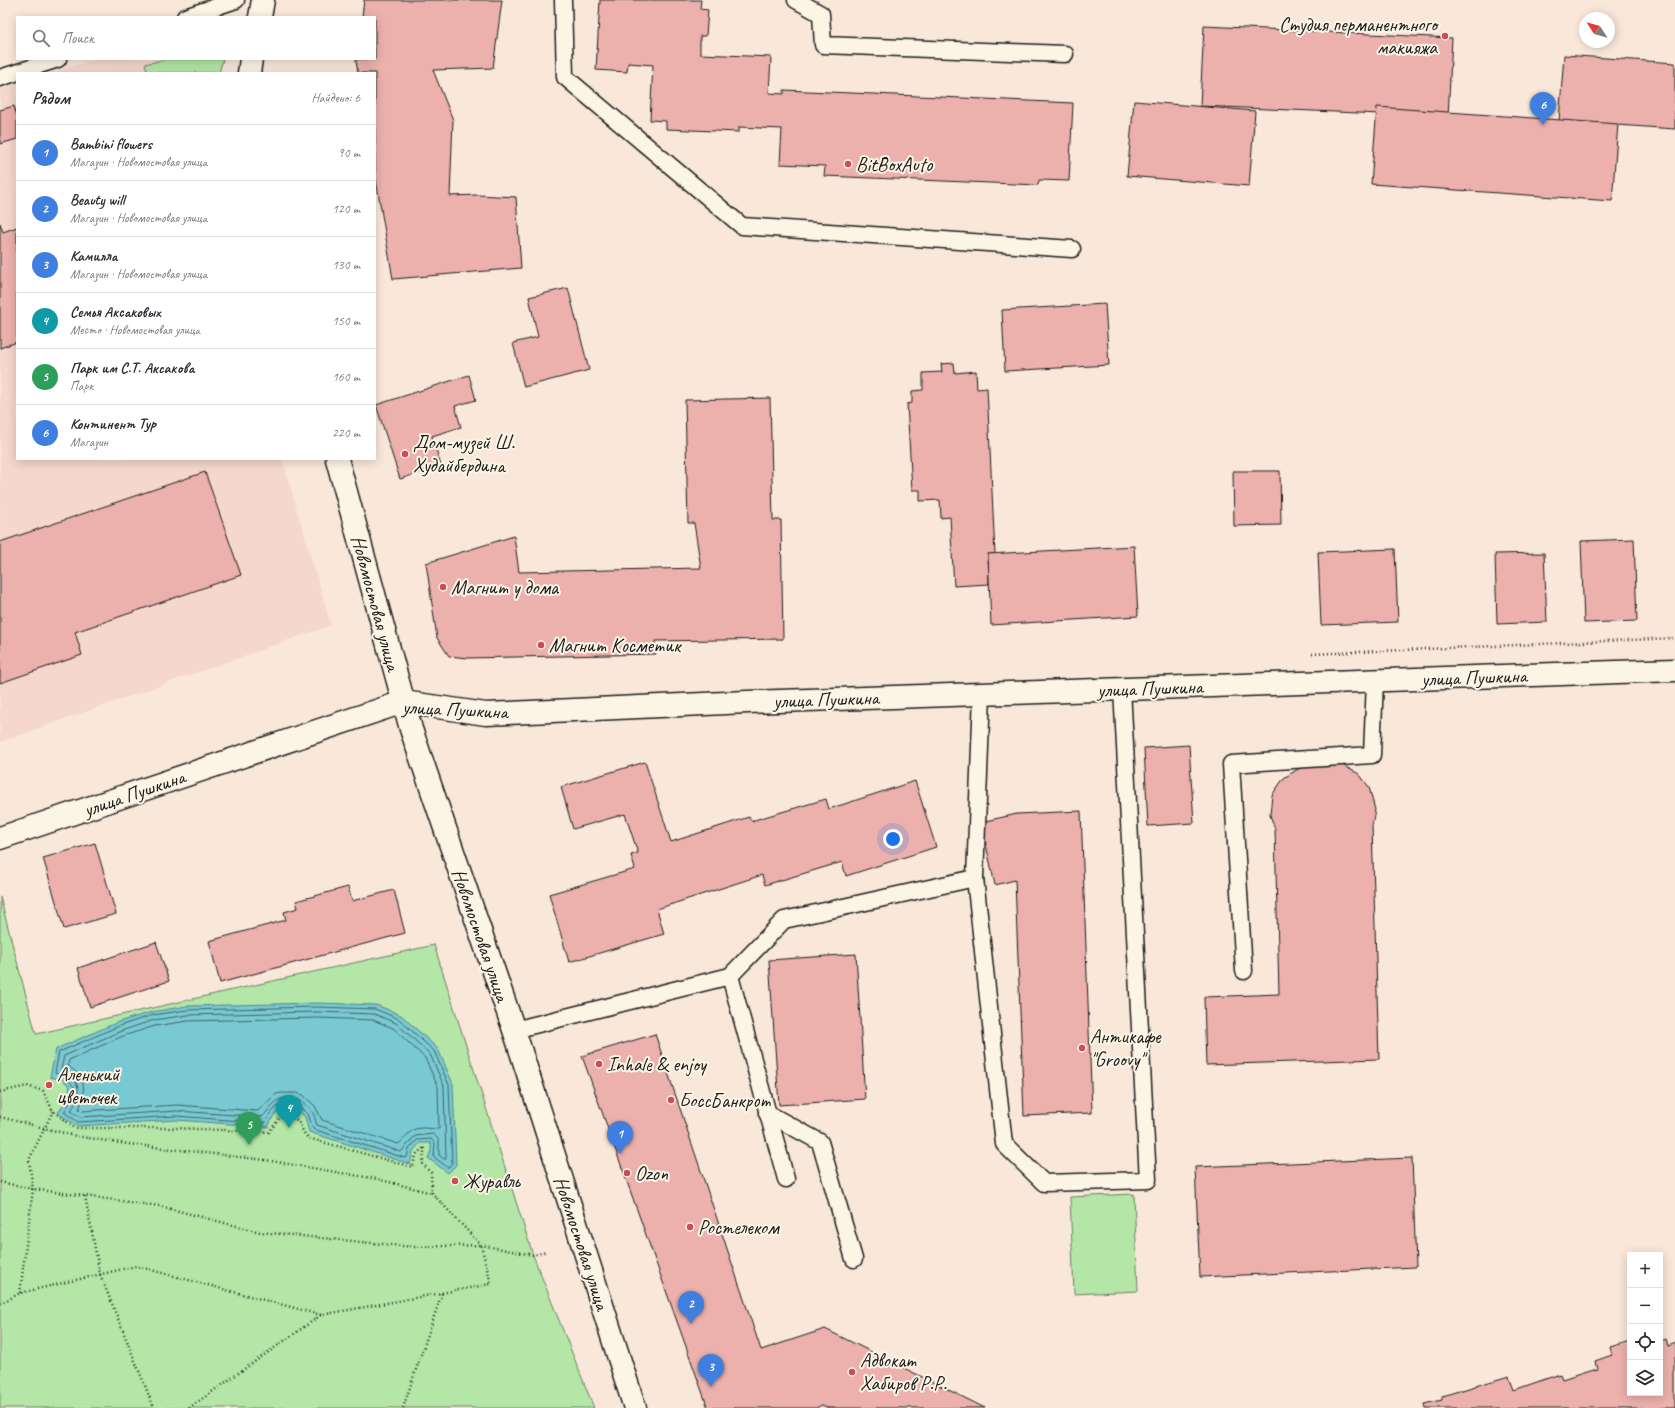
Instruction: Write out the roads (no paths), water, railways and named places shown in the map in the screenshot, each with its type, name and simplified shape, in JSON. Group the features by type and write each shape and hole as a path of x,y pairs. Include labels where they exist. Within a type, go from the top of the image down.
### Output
{"street":[{"path":"260,16 263,0"},
{"path":"249,72 251,60"},
{"name":"Новомостовая улица","path":"337,460 403,702 514,1030 635,1408"},
{"name":"улица Пушкина","path":"0,838 403,702 486,714 747,702 1675,670"}],"lane":[{"path":"188,16 236,0"},
{"path":"563,0 565,77 742,226 1072,249"},
{"path":"796,0 821,14 823,45 1065,54"},
{"path":"18,72 55,60"},
{"path":"0,78 16,73"},
{"path":"1244,971 1231,764 1372,755 1376,680"},
{"path":"982,694 975,878 1004,1144 1044,1183 1148,1180 1122,689"},
{"path":"514,1030 730,976 784,920 975,878"},
{"path":"730,976 786,1179"},
{"path":"767,1113 820,1142 854,1259"}],"water":[{"path":"318,1003 376,1005 401,1015 438,1049 453,1084 456,1165 448,1173 428,1158 431,1151 431,1143 420,1143 413,1151 410,1164 309,1132 305,1117 295,1108 283,1108 274,1115 268,1127 177,1120 77,1126 58,1113 68,1098 70,1087 63,1080 50,1077 56,1049 118,1022 152,1012 187,1006"}],"place":[{"name":"Студия перманентного макияжа","path":"1445,36"},
{"name":"Континент Тур","path":"1543,125"},
{"name":"BitBoxAuto","path":"848,164"},
{"name":"Дом-музей Ш. Худайбердина","path":"405,454"},
{"name":"Магнит у дома","path":"443,587"},
{"name":"Магнит Косметик","path":"541,645"},
{"name":"Антикафе \"Groovy\"","path":"1082,1048"},
{"name":"Inhale & enjoy","path":"599,1064"},
{"name":"Аленький цветочек","path":"49,1085"},
{"name":"БоссБанкрот","path":"671,1100"},
{"name":"Семья Аксаковых","path":"289,1128"},
{"name":"Парк им С.Т. Аксакова","path":"249,1145"},
{"name":"Bambini flowers","path":"620,1154"},
{"name":"Ozon","path":"627,1173"},
{"name":"Журавль","path":"455,1181"},
{"name":"Ростелеком","path":"690,1227"},
{"name":"Beauty will","path":"691,1324"},
{"name":"Адвокат Хабиров Р.Р.","path":"852,1372"},
{"name":"Камилла","path":"711,1387"}]}
